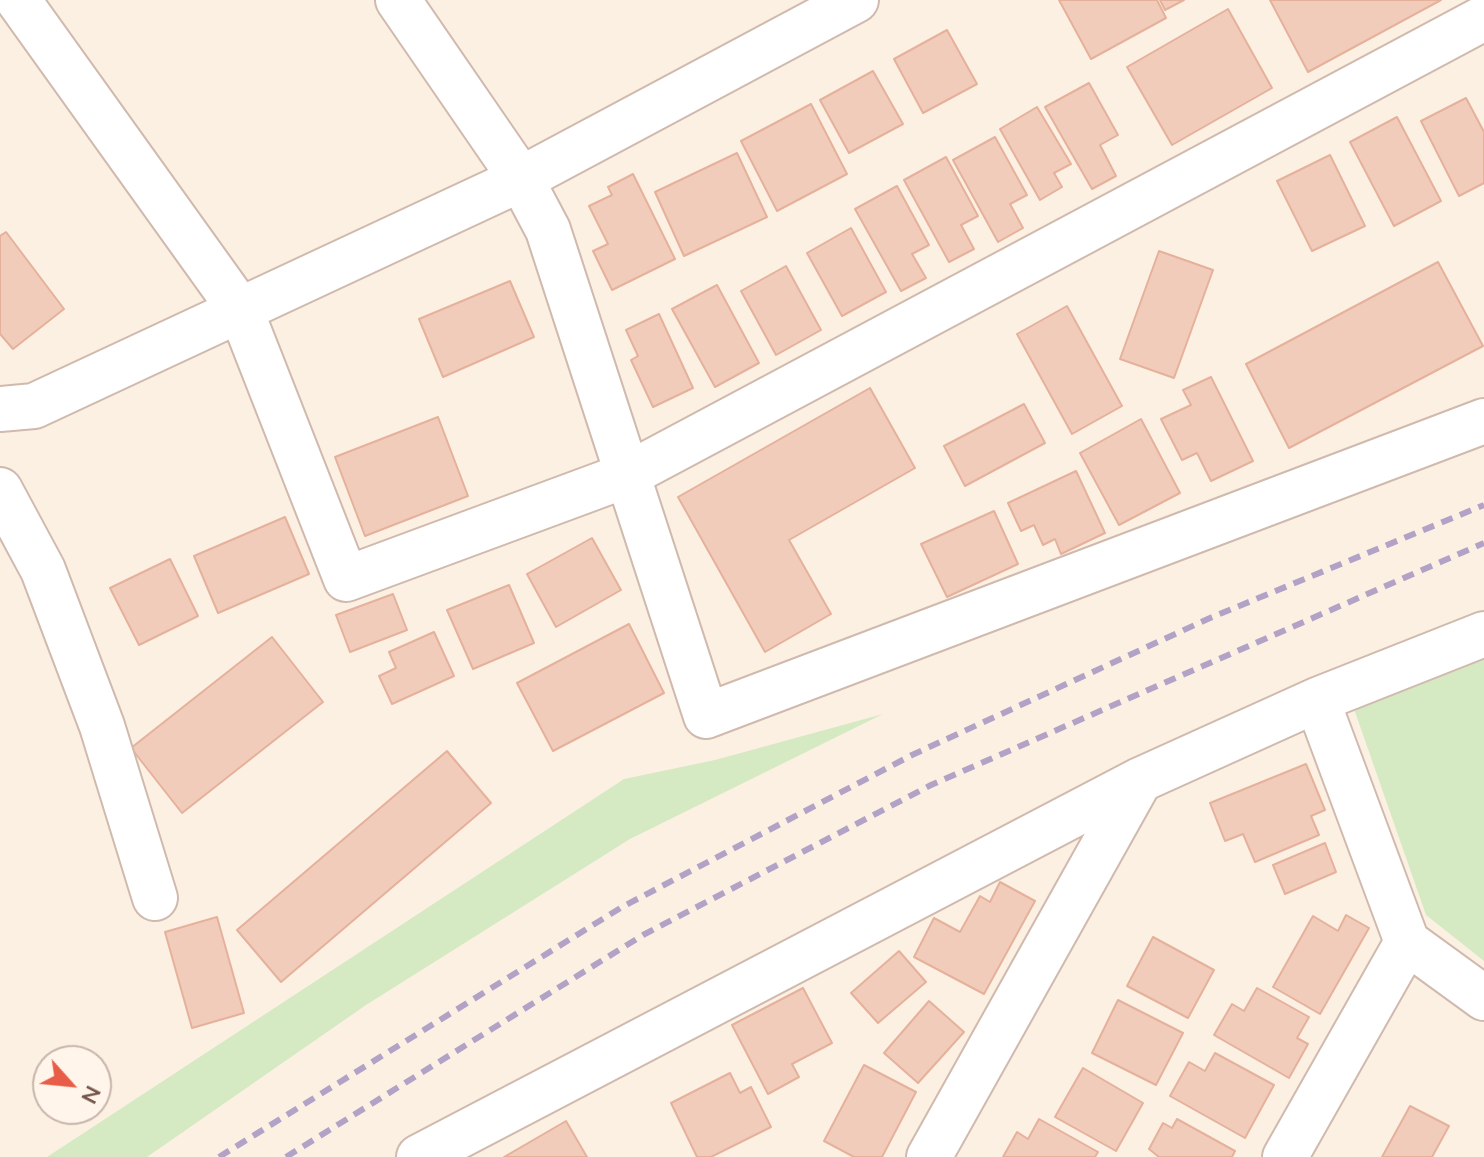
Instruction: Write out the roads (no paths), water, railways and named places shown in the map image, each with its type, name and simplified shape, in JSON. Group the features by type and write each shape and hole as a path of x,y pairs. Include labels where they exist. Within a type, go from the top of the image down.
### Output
{"street":[{"path":"18,0 241,311 346,579 627,475 1484,18"},
{"path":"398,0 521,179 548,230 706,716 1484,421"},
{"path":"0,409 34,406 521,179 856,0"},
{"path":"0,490 43,570 102,726 155,898"},
{"path":"419,1157 1140,780 1317,700 1484,634"},
{"path":"1317,700 1407,942 1484,998"},
{"path":"929,1157 1140,780"},
{"path":"1285,1157 1407,942"}],"railway":[{"path":"219,1157 622,907 912,755 1210,618 1484,505"},
{"path":"286,1157 643,935 931,785 1484,543"}]}
